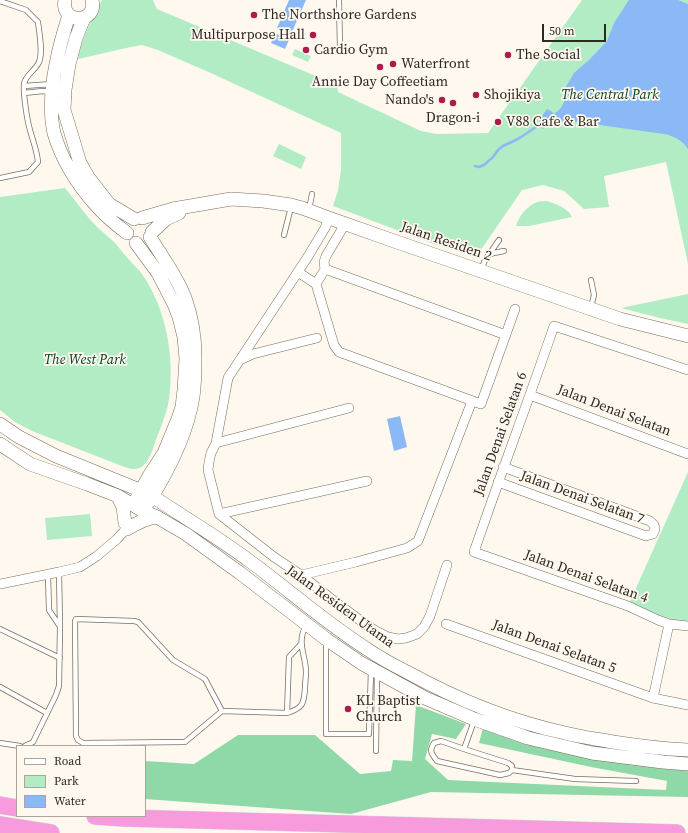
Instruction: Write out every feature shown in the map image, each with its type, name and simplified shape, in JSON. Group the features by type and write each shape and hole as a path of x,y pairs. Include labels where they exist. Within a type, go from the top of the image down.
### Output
{"highway":[{"path":"0,805 16,808"},
{"path":"113,817 677,833"},
{"path":"0,825 51,833"}],"street":[{"path":"63,1 64,7 69,15 76,19 88,16 93,8 92,0"},
{"path":"69,15 58,52 52,88 54,131 68,166 79,183 95,204 108,217 127,232"},
{"path":"84,18 76,38 69,64 64,110 80,163 88,177 109,204 138,219 146,220 150,224 152,228 151,235 144,242 136,243"},
{"name":"Jalan Residen 2","path":"138,219 173,209 231,199 263,200 291,205 620,319 688,336"},
{"name":"Jalan Residen 2","path":"151,235 166,219 190,206"},
{"path":"329,218 316,244 228,378 216,442 211,453 208,470 219,514 274,557 301,575 365,624 388,636 402,639 412,636 417,634 427,624 447,565"},
{"path":"138,219 128,224 128,237 136,243 158,273 174,304 184,337 185,352 182,407 164,453 149,476 147,493"},
{"path":"316,284 325,269 324,262 326,256 345,224"},
{"path":"0,584 80,567 97,556 117,539 147,493 166,472 180,445 190,413 193,395 195,346 191,318 185,298 178,282 151,235"},
{"path":"325,269 506,335"},
{"path":"298,272 316,284 334,345 339,352 481,404 515,309"},
{"name":"Jalan Denai Selatan 6","path":"474,552 554,326 688,370"},
{"path":"239,361 253,354 317,338"},
{"name":"Jalan Denai Selatan","path":"530,395 688,454"},
{"path":"301,575 407,548 418,541 472,400"},
{"path":"216,442 349,408"},
{"name":"Jalan Residen Utama","path":"0,424 19,437 56,456 147,493 231,547 353,640 378,656 449,694 526,723 565,734 640,746 688,750"},
{"path":"0,444 30,464 118,496 198,541 326,639 361,663 425,698 474,719 528,738 592,753 688,764"},
{"name":"Jalan Denai Selatan 7","path":"498,482 646,536 653,534 655,529 654,525 650,521 503,467"},
{"path":"166,472 166,494 168,500 176,511"},
{"path":"117,481 134,480 149,476"},
{"path":"219,514 367,481"},
{"path":"118,496 123,507 126,526"},
{"path":"126,526 157,517"},
{"name":"Jalan Denai Selatan 4","path":"474,552 628,606 669,624 688,626"},
{"path":"307,624 317,613"},
{"name":"Jalan Denai Selatan 5","path":"446,624 653,698 688,705"},
{"path":"653,698 669,624"}],"lane":[{"path":"339,0 340,48"},
{"path":"0,1 26,10 38,22 41,56 38,65 25,79 24,86 30,129 38,162 29,172 0,178"},
{"path":"24,86 44,84 52,88"},
{"path":"24,93 44,92 52,88"},
{"path":"309,211 312,194"},
{"path":"284,235 291,205"},
{"path":"482,271 484,262 499,240"},
{"path":"488,255 504,251"},
{"path":"590,309 594,295 591,280"},
{"path":"28,745 33,742 59,686 59,572"},
{"path":"48,574 49,610 60,627"},
{"path":"222,710 205,679 173,660 138,622 75,620 76,736 78,740 83,743 185,742 222,710 287,713 295,710 304,700 306,671 301,644 304,629 307,624"},
{"path":"0,629 60,658"},
{"path":"326,639 326,734 369,734 374,670 378,656"},
{"path":"287,713 289,657 301,644"},
{"path":"374,670 376,751"},
{"path":"0,687 47,713"},
{"path":"464,749 474,719"},
{"path":"512,770 512,766 508,763 441,741 434,742 431,748 431,753 437,761 500,775 509,773 512,770 575,779 636,781"},
{"path":"0,743 16,745"}],"green space":[{"name":"The Central Park","path":"102,0 153,0 157,9 337,85 338,92 421,131 437,134 488,133 582,0 688,0 688,264 666,162 604,176 609,207 584,209 564,191 543,185 522,190 476,257 434,244 333,206 338,190 341,170 341,133 213,74 158,50 142,45 78,59 91,21"},
{"path":"295,49 311,56 308,62 292,55"},
{"path":"279,144 306,157 301,169 273,156"},
{"name":"The West Park","path":"65,188 98,228 116,244 142,274 150,287 163,318 167,334 171,367 169,399 151,454 143,466 139,468 132,469 122,466 32,431 15,422 0,410 0,197"},
{"path":"547,201 565,209 572,217 529,226 516,226 521,215 530,206 537,202"},
{"path":"688,294 688,324 621,308"},
{"path":"688,472 688,624 628,606"},
{"path":"90,514 92,536 47,540 45,518"},
{"path":"416,705 466,724 456,739 432,734 425,759 448,780 666,790 667,781 591,767 479,743 483,728 688,768 688,797 431,792 351,814 146,799 146,761 194,764 238,735 315,735 360,774 391,771 393,760 412,761"}],"water":[{"path":"289,0 306,0 291,34 277,28"},
{"path":"629,0 678,0 688,4 688,149 678,139 664,134 584,122 565,122 556,120 553,126 546,126 543,129 539,125 539,120 547,109 554,114 561,108 564,102 564,90 574,73 607,41 614,23"},
{"path":"275,33 289,40 285,49 271,43"},
{"path":"400,416 407,447 394,451 387,419"}],"waterway":[{"path":"475,166 479,167 484,165 503,146 518,139 539,125"}],"place":[{"name":"The Northshore Gardens","path":"254,15"},
{"name":"Multipurpose Hall","path":"313,35"},
{"name":"Cardio Gym","path":"306,50"},
{"name":"The Social","path":"508,55"},
{"name":"Waterfront","path":"393,64"},
{"name":"Annie Day Coffeetiam","path":"380,67"},
{"name":"Shojikiya","path":"476,95"},
{"name":"Nando's","path":"442,100"},
{"name":"Dragon-i","path":"453,103"},
{"name":"V88 Cafe & Bar","path":"498,122"},
{"name":"KL Baptist Church","path":"348,709"}]}
